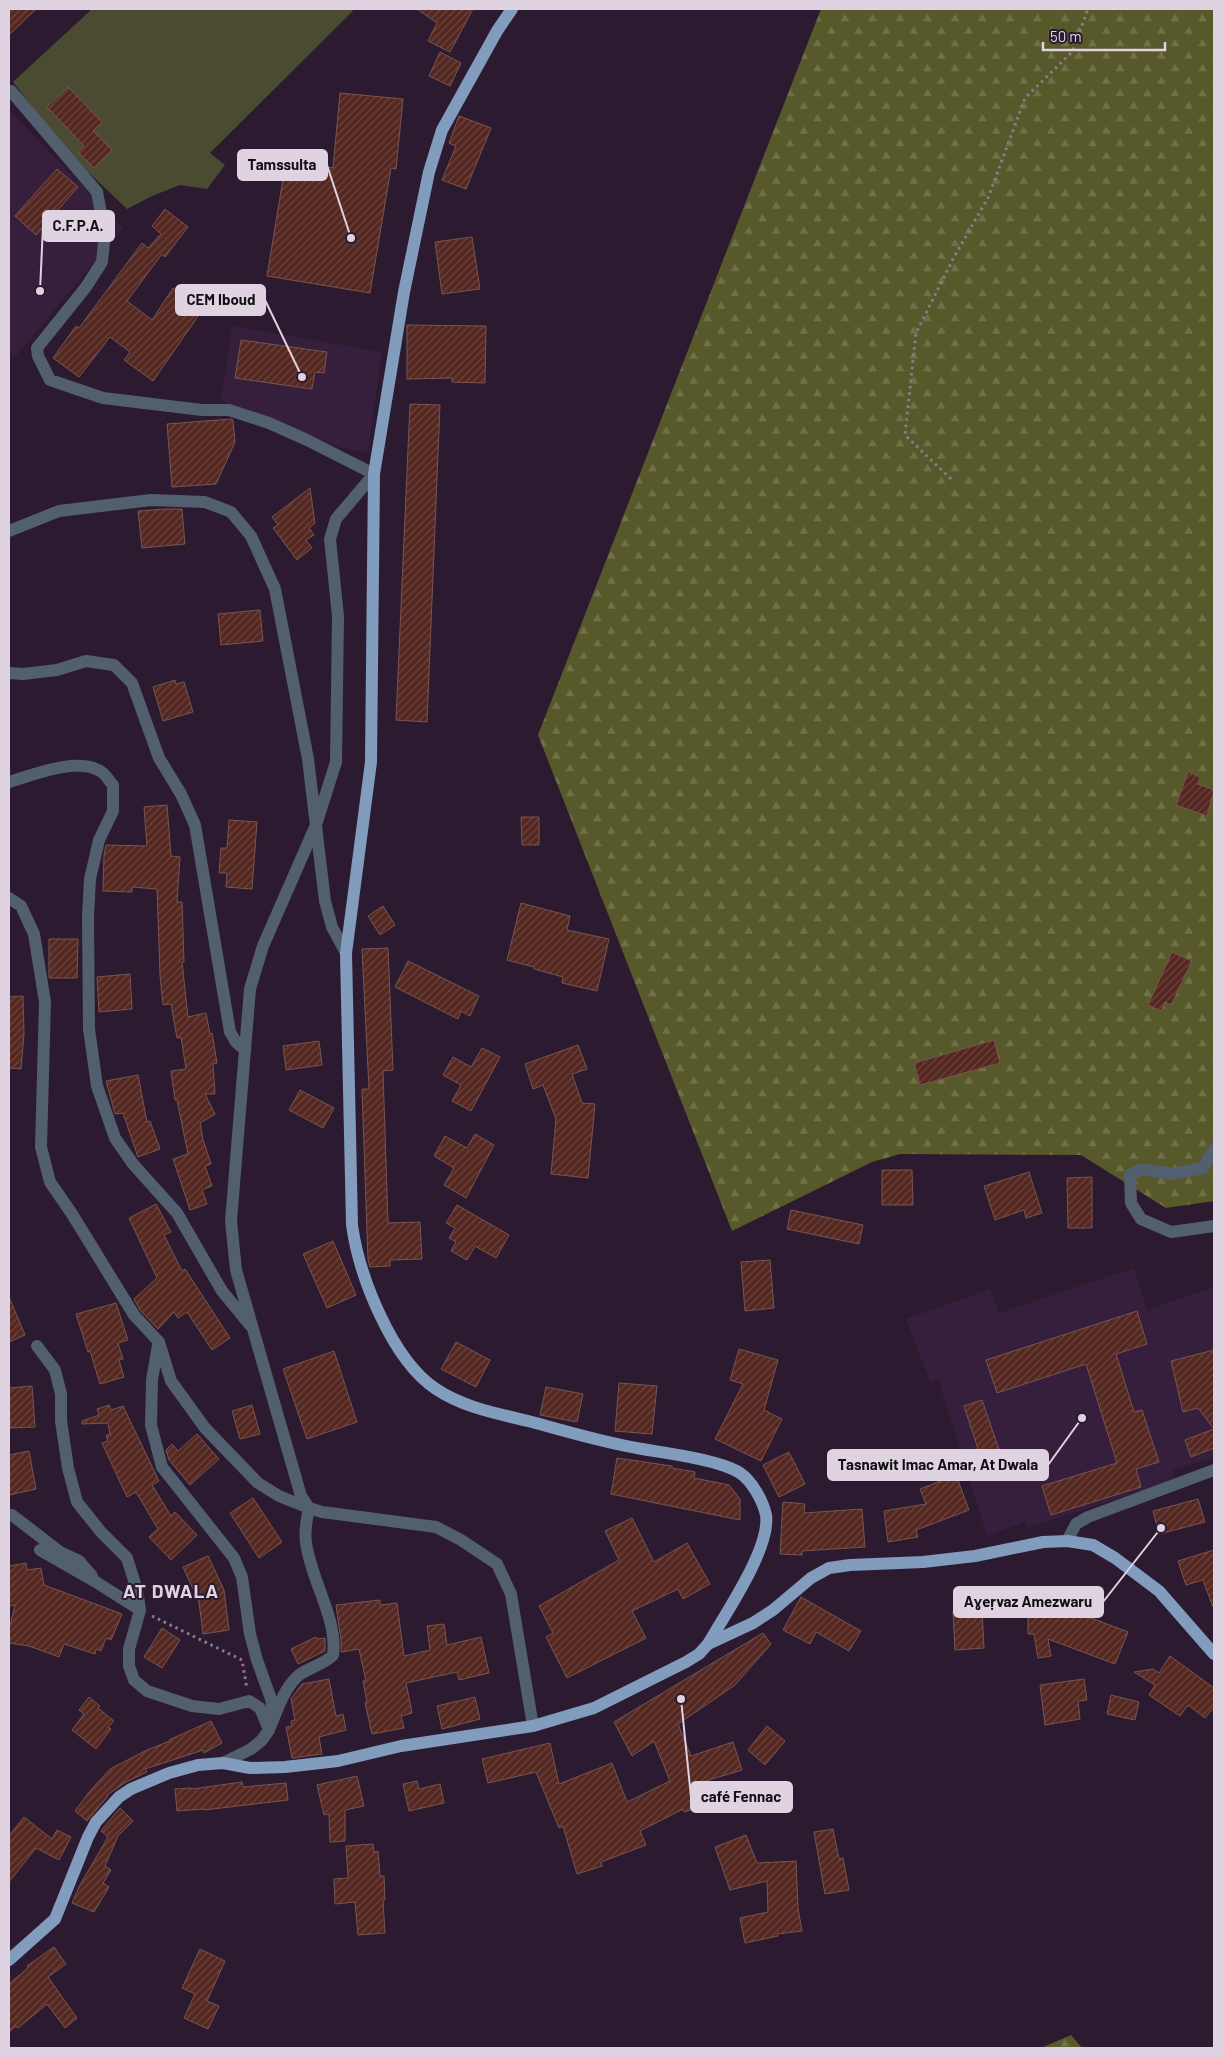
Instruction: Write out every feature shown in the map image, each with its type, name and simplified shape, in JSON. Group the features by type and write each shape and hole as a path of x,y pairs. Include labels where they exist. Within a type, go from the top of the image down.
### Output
{"main road":[{"path":"9,1960 54,1919 60,1910 88,1837 96,1822 119,1797 131,1789 169,1773 198,1765 223,1763 250,1768 285,1767 338,1761 402,1746 533,1726 594,1708 699,1654 708,1644 761,1547 766,1515 749,1481 740,1473 727,1467 682,1456 621,1445 456,1401 435,1389 412,1368 392,1339 355,1250 352,1225 346,953 371,762 374,474 399,319 429,172 442,130 497,31 512,9"},
{"path":"708,1644 754,1624 810,1578 829,1568 975,1556 1043,1542 1067,1540 1093,1545 1115,1558 1160,1591 1214,1654"}],"street":[{"path":"11,91 97,192 105,232 102,262 86,287 37,348 38,356 50,380 103,398 202,410 229,410 269,423 292,433 374,474 336,520 330,539 338,616 338,740 336,762 316,825 255,967 250,990 231,1221 236,1270 301,1496 309,1508 306,1524 306,1543 334,1635 333,1655 326,1662 300,1674 291,1684 284,1694 270,1730 262,1740 251,1749 223,1763"},
{"path":"9,531 59,511 151,500 206,502 231,512 251,536 275,589 308,760 325,901 332,927 346,953"},
{"path":"9,673 23,674 57,670 86,661 114,665 132,683 159,758 181,794 195,825 230,1032 236,1042 245,1050"},
{"path":"9,782 59,768 82,766 101,771 113,785 114,811 99,840 90,879 88,917 89,1030 97,1086 115,1138 133,1164 177,1213 222,1291 253,1329"},
{"path":"9,898 21,906 34,934 45,1002 41,1147 50,1182 72,1214 134,1315 159,1342 171,1381 205,1428 258,1483 279,1496 322,1512 436,1527 462,1540 496,1564 511,1594 533,1726"},
{"path":"1214,1149 1203,1168 1174,1174 1141,1169 1130,1175 1131,1203 1141,1219 1171,1232 1214,1226"},
{"path":"159,1342 152,1380 151,1425 162,1467 234,1558 242,1577 252,1643 271,1699 273,1711 270,1730"},
{"path":"37,1346 55,1370 61,1394 61,1421 64,1440 77,1502 101,1532 127,1558 138,1590 140,1610 129,1648 129,1666 134,1680 148,1691 192,1706 219,1708 249,1701 260,1708 270,1730"},
{"path":"1067,1540 1076,1524 1088,1517 1214,1470"},
{"path":"12,1515 60,1552 79,1561 96,1582"},
{"path":"40,1550 140,1610"}],"path":[{"path":"950,479 905,435 916,333 954,256 988,198 1025,98 1072,52 1088,9"},
{"path":"140,1610 242,1660 249,1701"}],"shaded area":[{"path":"9,110 123,228 16,356 9,354"},
{"path":"232,326 382,352 368,453 342,448 221,401"},
{"path":"1134,1268 1147,1310 1214,1287 1214,1454 1208,1460 1172,1470 1175,1480 1027,1528 1025,1522 987,1536 938,1379 930,1382 906,1319 990,1289 999,1313"}],"green space":[{"path":"92,9 351,9 353,11 210,153 225,165 207,189 180,185 152,196 127,209 65,150 13,82"},
{"path":"821,9 1214,9 1214,1201 1166,1208 1081,1155 900,1154 872,1162 732,1231 538,735"},
{"path":"1071,2035 1082,2048 1041,2048"}],"building":[{"path":"9,9 36,9 9,35"},
{"path":"417,9 473,9 450,52 428,41 437,23"},
{"path":"440,52 461,63 450,86 429,76"},
{"path":"68,87 102,122 93,131 112,150 94,168 78,152 84,146 47,107"},
{"path":"340,93 403,99 396,169 391,168 370,293 267,276 286,161 333,168"},
{"path":"459,116 491,128 466,189 442,180 456,146 449,143"},
{"path":"57,169 78,187 36,235 15,216"},
{"path":"165,209 188,227 165,257 162,254 127,301 152,320 173,288 203,309 153,381 124,360 130,352 110,337 79,377 53,358 76,326 79,328 142,243 148,248 161,234 152,226"},
{"path":"472,237 480,289 442,294 435,242"},
{"path":"407,325 486,326 485,383 452,382 452,378 407,379"},
{"path":"241,340 327,352 324,373 315,372 312,389 235,378"},
{"path":"410,404 440,405 427,722 396,720"},
{"path":"233,420 235,442 216,484 172,487 167,424"},
{"path":"310,488 315,523 309,528 314,535 306,540 312,548 297,560 273,528 278,525 272,517"},
{"path":"182,509 185,544 142,548 138,511"},
{"path":"260,610 263,641 221,645 218,614"},
{"path":"175,680 176,684 184,682 193,712 163,721 153,687"},
{"path":"1188,772 1200,777 1198,784 1214,790 1207,816 1176,805"},
{"path":"167,805 171,856 180,857 177,902 182,902 184,962 182,962 188,1017 206,1013 210,1034 212,1033 217,1063 213,1064 215,1094 205,1094 215,1114 200,1123 203,1140 211,1164 205,1166 212,1186 202,1190 207,1204 190,1210 173,1159 188,1154 177,1100 175,1100 171,1071 186,1069 181,1037 177,1038 171,1004 163,1005 157,889 132,887 132,892 103,891 106,845 147,846 144,807"},
{"path":"521,817 539,817 539,845 522,845"},
{"path":"229,820 257,822 252,889 226,887 227,873 219,873 221,848 227,848"},
{"path":"521,903 570,916 567,930 609,939 597,991 562,983 563,977 507,960"},
{"path":"383,906 395,925 380,935 368,916"},
{"path":"49,939 78,939 77,978 49,978"},
{"path":"388,948 393,1070 383,1071 388,1223 420,1222 422,1259 390,1260 390,1266 370,1267 368,1260 362,1089 369,1089 362,949"},
{"path":"1172,952 1192,961 1171,1005 1165,1002 1161,1011 1148,1005"},
{"path":"408,961 479,996 470,1016 461,1011 458,1019 395,987"},
{"path":"130,974 132,1009 99,1012 97,977"},
{"path":"23,996 24,1033 21,1069 9,1068 9,997"},
{"path":"994,1040 1000,1063 920,1085 914,1063"},
{"path":"319,1041 322,1065 286,1070 283,1046"},
{"path":"578,1045 587,1069 572,1074 582,1103 595,1104 588,1178 551,1174 556,1119 543,1085 533,1089 525,1064"},
{"path":"482,1048 500,1057 471,1111 452,1101 461,1085 443,1075 453,1057 471,1067"},
{"path":"138,1075 147,1122 150,1121 160,1149 138,1157 123,1113 115,1114 106,1081"},
{"path":"300,1090 334,1108 323,1128 289,1110"},
{"path":"475,1134 494,1145 466,1198 444,1185 454,1168 434,1156 445,1136 467,1148"},
{"path":"882,1170 912,1170 913,1205 882,1205"},
{"path":"1029,1172 1042,1213 1026,1218 1024,1210 995,1220 984,1186"},
{"path":"1092,1177 1092,1228 1068,1228 1067,1178"},
{"path":"156,1204 171,1232 164,1235 182,1271 185,1269 230,1338 212,1350 187,1312 178,1318 174,1312 158,1329 140,1310 134,1299 157,1278 129,1218"},
{"path":"457,1205 509,1235 496,1258 475,1246 467,1260 451,1251 456,1242 449,1238 455,1228 446,1223"},
{"path":"791,1210 863,1225 859,1244 787,1229"},
{"path":"333,1241 356,1295 327,1308 303,1254"},
{"path":"770,1260 774,1308 745,1311 741,1262"},
{"path":"9,1297 25,1335 9,1342"},
{"path":"116,1303 128,1340 118,1343 123,1359 119,1360 124,1377 100,1384 76,1314"},
{"path":"1137,1311 1147,1344 1116,1354 1134,1412 1142,1410 1159,1462 1136,1469 1141,1487 1051,1515 1042,1486 1117,1463 1086,1364 997,1393 986,1360"},
{"path":"456,1342 490,1360 476,1387 441,1369"},
{"path":"739,1349 778,1360 764,1410 782,1419 761,1461 715,1439 743,1384 730,1380"},
{"path":"1214,1350 1214,1429 1198,1408 1183,1412 1171,1361"},
{"path":"334,1351 357,1422 307,1439 283,1369"},
{"path":"619,1383 657,1386 652,1434 615,1431"},
{"path":"32,1386 35,1427 10,1428 9,1388"},
{"path":"546,1387 583,1394 577,1422 540,1415"},
{"path":"982,1400 1004,1464 985,1470 964,1406"},
{"path":"109,1405 111,1410 123,1406 159,1481 152,1485 171,1516 175,1512 197,1535 171,1560 149,1537 158,1529 136,1492 127,1497 102,1443 108,1441 106,1435 110,1435 108,1423 82,1424 82,1421 99,1415 97,1409"},
{"path":"252,1405 260,1434 240,1439 232,1411"},
{"path":"1214,1429 1214,1448 1191,1457 1185,1440"},
{"path":"197,1434 219,1459 190,1485 169,1460 166,1450 172,1444 178,1451"},
{"path":"29,1451 36,1489 9,1495 9,1455"},
{"path":"789,1452 805,1484 779,1497 763,1465"},
{"path":"617,1458 672,1466 672,1468 695,1472 694,1478 729,1485 740,1499 740,1520 611,1494"},
{"path":"956,1475 969,1510 916,1530 918,1537 888,1542 884,1511 926,1504 920,1489"},
{"path":"253,1498 282,1542 259,1558 230,1513"},
{"path":"1198,1499 1205,1522 1159,1534 1153,1511"},
{"path":"783,1502 805,1504 804,1513 862,1509 865,1547 802,1551 802,1555 780,1554"},
{"path":"632,1518 654,1562 687,1543 710,1584 683,1599 678,1589 632,1611 646,1638 567,1678 546,1637 553,1633 539,1606 619,1560 605,1531"},
{"path":"1214,1550 1213,1607 1203,1580 1186,1585 1178,1561"},
{"path":"208,1556 224,1590 229,1630 203,1634 199,1602 183,1567"},
{"path":"26,1563 27,1570 41,1568 44,1585 122,1614 111,1640 106,1638 101,1651 96,1649 95,1654 64,1644 59,1657 29,1646 9,1643 9,1630 15,1605 9,1606 9,1566"},
{"path":"801,1597 861,1631 849,1651 816,1632 810,1644 783,1630"},
{"path":"380,1600 380,1605 397,1603 404,1656 430,1650 427,1626 444,1624 447,1645 481,1637 489,1673 459,1680 457,1672 406,1683 412,1713 401,1716 404,1728 372,1734 365,1703 367,1702 363,1681 366,1681 359,1649 341,1652 336,1605"},
{"path":"1037,1608 1065,1608 1128,1632 1115,1664 1048,1639 1051,1656 1038,1658 1034,1634 1028,1634 1028,1613 1038,1613"},
{"path":"982,1610 984,1648 955,1650 953,1611"},
{"path":"162,1628 180,1640 162,1668 144,1657"},
{"path":"763,1633 771,1644 735,1685 678,1724 691,1756 733,1742 742,1770 699,1783 706,1805 684,1812 683,1809 640,1831 646,1845 601,1862 602,1866 577,1874 563,1826 559,1828 536,1772 488,1783 482,1759 550,1743 559,1784 612,1763 627,1802 670,1781 654,1741 632,1756 614,1722"},
{"path":"316,1637 318,1639 325,1638 325,1651 298,1664 291,1649"},
{"path":"1170,1656 1214,1688 1214,1707 1205,1718 1188,1705 1180,1716 1149,1695 1155,1685 1134,1672 1153,1669 1159,1673"},
{"path":"329,1679 336,1716 343,1714 346,1730 319,1737 322,1754 292,1758 286,1727 292,1726 291,1721 295,1720 291,1699 302,1684"},
{"path":"1084,1679 1087,1700 1078,1701 1080,1719 1045,1725 1040,1685"},
{"path":"1111,1695 1139,1702 1135,1720 1107,1714"},
{"path":"89,1697 100,1706 98,1708 114,1721 108,1727 111,1729 96,1749 72,1730 84,1714 79,1710"},
{"path":"475,1697 480,1719 442,1729 437,1706"},
{"path":"211,1721 222,1743 204,1753 203,1750 145,1769 147,1772 126,1782 107,1795 87,1821 75,1811 110,1769"},
{"path":"767,1726 785,1741 765,1765 748,1750"},
{"path":"357,1776 364,1806 345,1810 345,1841 330,1842 329,1814 324,1815 317,1785"},
{"path":"417,1781 419,1789 440,1784 444,1803 409,1811 403,1784"},
{"path":"242,1782 243,1787 286,1783 288,1800 204,1810 177,1811 175,1789 192,1789"},
{"path":"120,1808 133,1821 118,1836 105,1866 111,1870 103,1883 109,1887 94,1912 72,1903 80,1885 108,1837 101,1831"},
{"path":"24,1817 52,1839 57,1830 71,1837 59,1860 36,1848 9,1882 9,1836"},
{"path":"833,1829 839,1859 843,1858 849,1890 825,1894 814,1832"},
{"path":"746,1835 757,1863 796,1861 798,1908 802,1931 777,1934 778,1936 745,1943 740,1918 768,1912 767,1881 730,1890 715,1847"},
{"path":"373,1844 374,1852 378,1851 380,1876 384,1876 385,1933 358,1935 355,1902 335,1904 334,1879 348,1878 346,1846"},
{"path":"54,1947 66,1964 48,1977 77,2018 65,2028 47,2004 18,2028 16,2026 9,2032 9,1984 28,1968 27,1966"},
{"path":"200,1949 225,1961 207,2001 219,2006 208,2029 184,2018 195,1994 182,1988"}],"place":[{"name":"Tamssulta","path":"351,238"},
{"name":"C.F.P.A.","path":"40,291"},
{"name":"CEM Iboud","path":"302,377"},
{"name":"Tasnawit Imac Amar, At Dwala","path":"1082,1418"},
{"name":"Aɣeṛvaz Amezwaru","path":"1161,1528"},
{"name":"café Fennac","path":"681,1699"}],"district":[{"name":"AT DWALA","path":"171,1590"}]}
